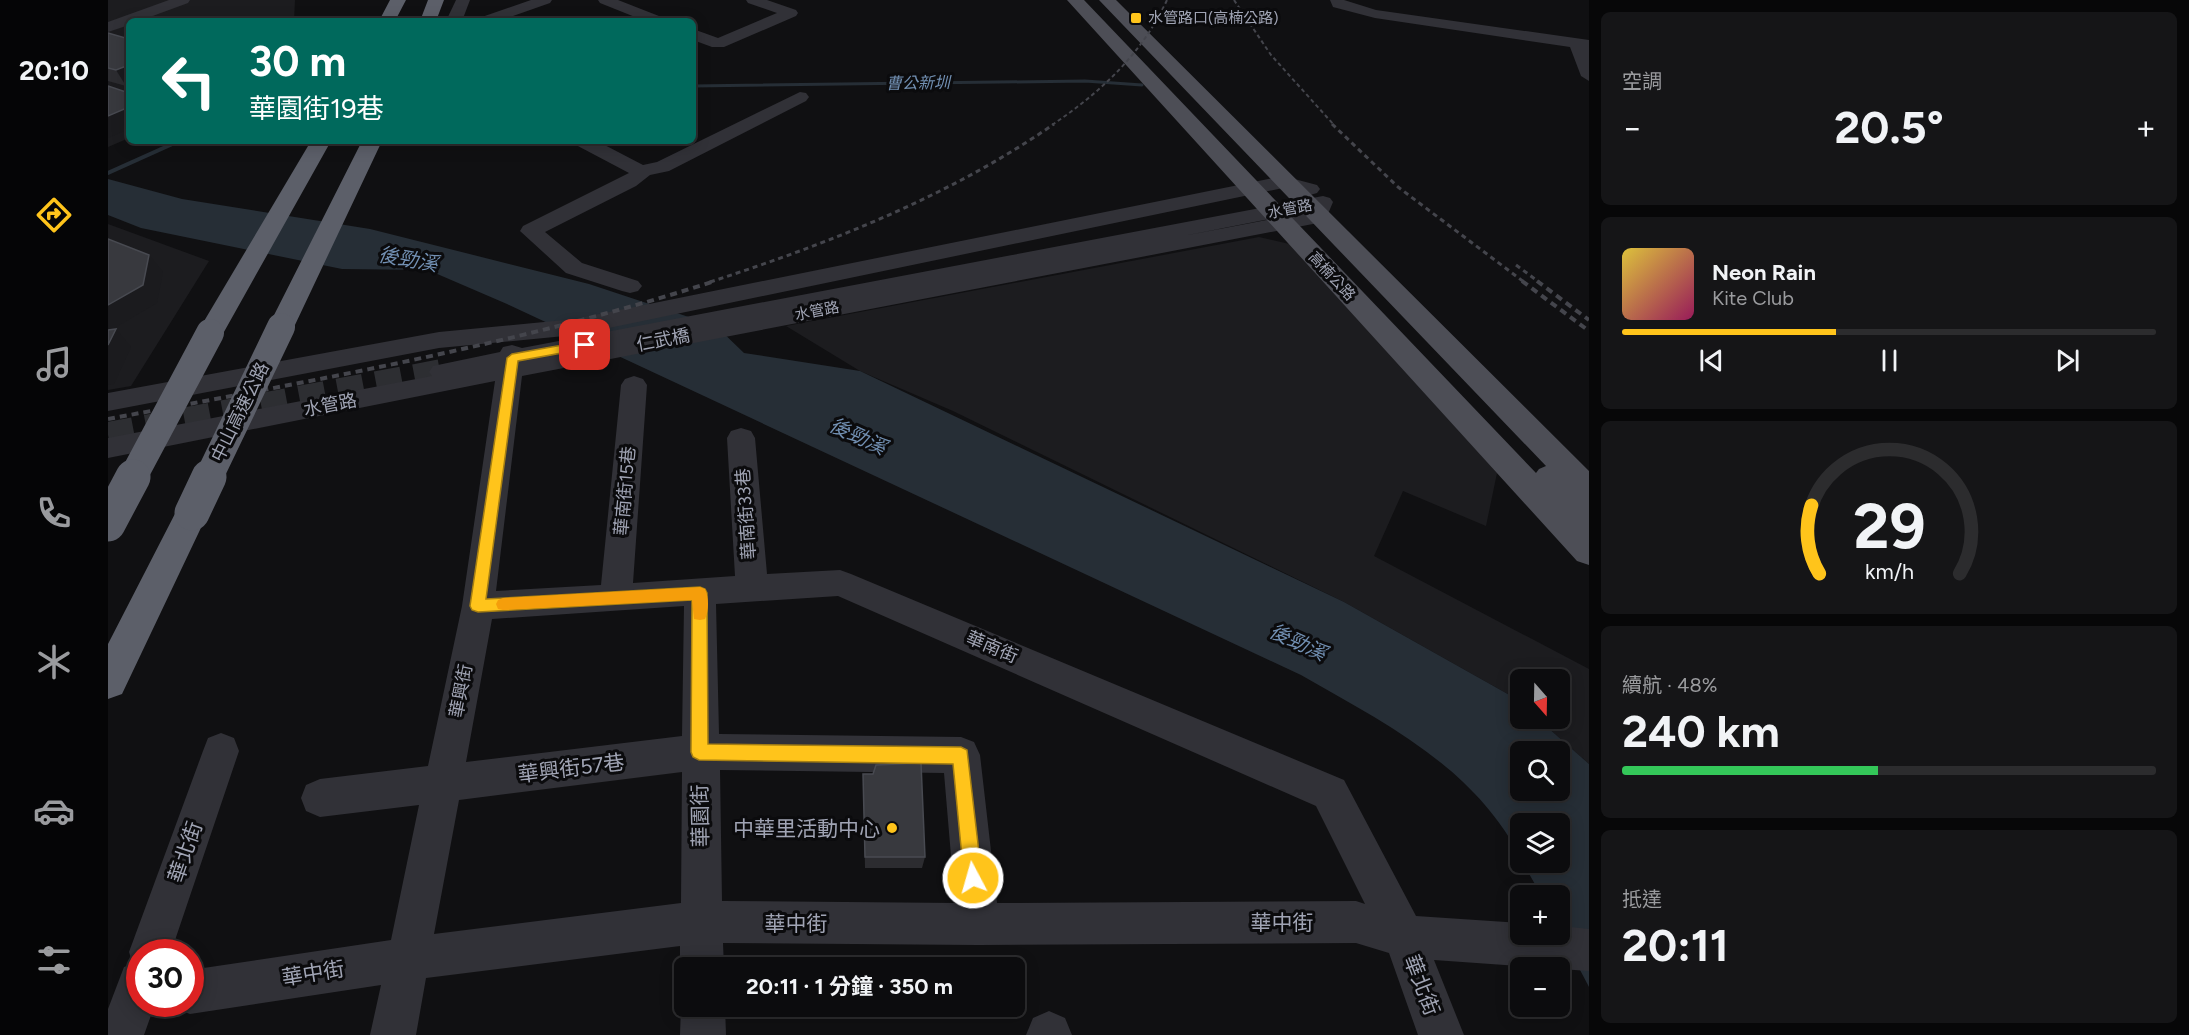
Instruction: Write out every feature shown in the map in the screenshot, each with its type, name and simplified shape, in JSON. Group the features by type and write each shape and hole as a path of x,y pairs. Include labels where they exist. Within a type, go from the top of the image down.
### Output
{"highway":[{"path":"389,18 398,0"},
{"path":"429,18 436,0"},
{"path":"108,524 210,333 319,144"},
{"name":"中山高速公路","path":"108,682 371,144"}],"main road":[{"name":"高楠公路","path":"1075,0 1288,201 1589,492"},
{"name":"高楠公路","path":"1092,0 1288,201 1589,517"},
{"name":"高楠公路","path":"1107,0 1288,201 1589,466"},
{"name":"高楠公路","path":"1121,0 1288,201 1589,551"}],"street":[{"path":"133,18 183,0"},
{"path":"455,18 463,0"},
{"path":"493,18 544,0"},
{"path":"605,0 651,18"},
{"path":"696,35 718,44 791,13 753,0"},
{"path":"1337,0 1338,4 1345,8 1375,14 1583,44 1589,76"},
{"path":"150,12 172,18"},
{"path":"108,27 126,21"},
{"path":"589,144 640,171 662,167 800,97"},
{"path":"630,286 574,268 531,231 629,182 642,172 640,171"},
{"name":"水管路","path":"731,310 1288,201"},
{"name":"水管路","path":"731,310 1288,201"},
{"name":"仁武橋","path":"582,340 731,310"},
{"name":"仁武橋","path":"582,340 731,310"},
{"path":"108,402 439,340 582,340"},
{"name":"水管路","path":"108,448 582,340"},
{"name":"水管路","path":"441,366 511,358"},
{"name":"華興街","path":"393,1035 478,606 511,358"},
{"name":"華南街15巷","path":"616,597 634,385"},
{"name":"華南街33巷","path":"741,438 752,590"},
{"name":"華南街","path":"478,606 840,583 1330,793 1404,936"},
{"name":"華園街","path":"700,593 702,957"},
{"name":"華北街","path":"155,939 221,751"},
{"name":"華興街57巷","path":"320,798 699,752 961,756 978,924"},
{"name":"華中街","path":"204,990 408,958 701,922 978,924 1356,922 1404,936 1589,950"},
{"name":"華北街","path":"1404,936 1441,1035"},
{"path":"703,1017 704,1035"}],"shaded area":[{"path":"108,0 295,0 294,18 126,18 126,139 108,147"},
{"path":"108,224 209,261 131,386 108,390"},
{"path":"1259,237 1298,246 1497,473 1486,526 1403,491 1374,556 1589,669 1589,764 1570,747 1570,741 1563,741 1549,729 1570,729 1570,669 1510,669 1510,695 1344,602 953,411 860,371 786,326"}],"water":[{"name":"後勁溪","path":"108,179 182,199 370,229 589,284 716,326 744,353 860,371 1344,602 1510,695 1510,729 1549,729 1563,741 1510,741 1510,801 1570,801 1570,747 1589,764 1589,987 1567,945 1570,945 1570,885 1535,885 1529,873 1570,873 1570,813 1510,813 1510,840 1478,797 1425,750 1364,711 1301,675 507,304 428,270 342,269 141,228 108,215"}],"building":[{"path":"108,33 126,38 126,66 116,70 108,68"},
{"path":"108,86 126,92 126,108 108,116"},
{"path":"108,239 149,255 143,285 108,305"},
{"path":"116,329 108,345 108,330"},
{"name":"中華里活動中心","path":"921,763 925,857 865,857 863,774 873,774 876,765"}],"waterway":[{"name":"曹公新圳","path":"696,86 1085,81 1142,85"},
{"path":"108,173 172,144"}],"tunnel":[{"path":"108,435 442,372"}],"railway":[{"path":"1052,125 1087,99 1133,55 1157,20 1167,0"},
{"path":"1234,0 1271,55 1334,125"},
{"path":"710,282 800,251 888,215 973,174 1054,124"},
{"path":"1332,124 1398,187 1524,282"},
{"path":"1516,265 1539,282"},
{"path":"108,419 338,376 490,343 640,304 715,281"},
{"path":"1522,281 1589,331"},
{"path":"1537,281 1589,320"}],"slow traffic":[{"path":"503,604 700,593 700,614"}],"place":[{"name":"水管路口(高楠公路)","path":"1136,18"},
{"name":"中華里活動中心","path":"892,828"}],"route":[{"path":"585,345 512,358 478,606 700,593 699,752 961,756 973,878"}]}
